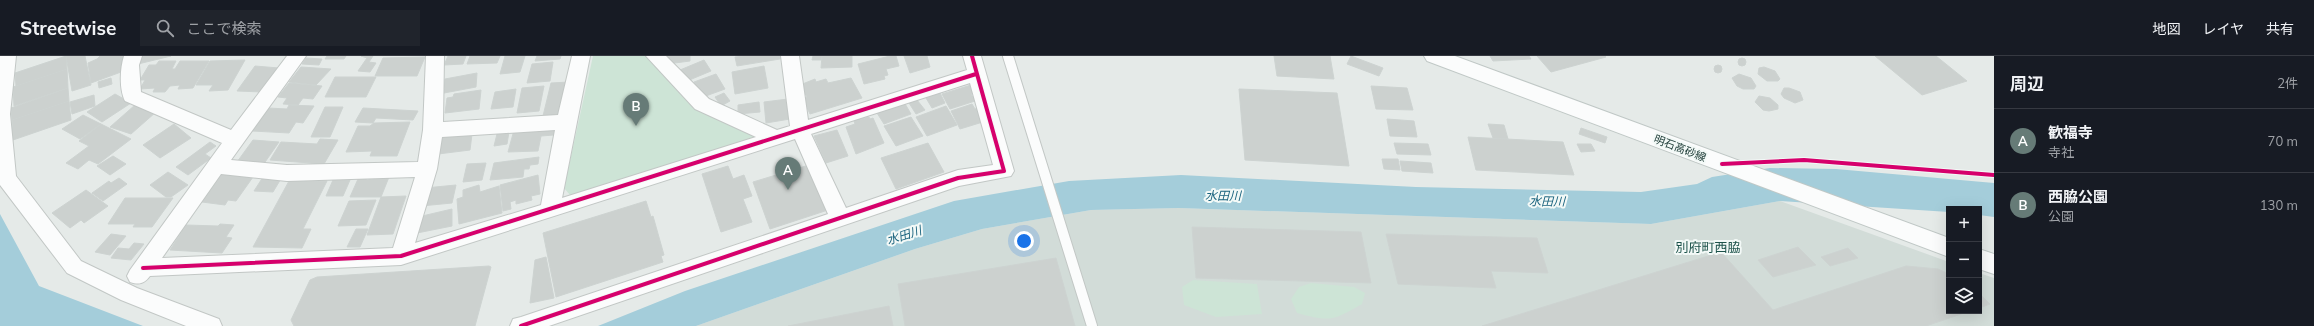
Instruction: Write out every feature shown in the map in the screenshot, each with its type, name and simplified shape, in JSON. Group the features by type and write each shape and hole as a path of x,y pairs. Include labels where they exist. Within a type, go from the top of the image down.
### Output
{"main road":[{"name":"明石高砂線","path":"1434,56 1457,60 1722,164 1946,247"},
{"path":"1982,260 1994,264"}],"street":[{"path":"7,56 1,114 6,178 74,268 129,294 211,326"},
{"path":"134,56 130,65 132,96 234,140"},
{"path":"129,294 143,268 217,166 234,140 297,56"},
{"path":"401,256 427,169 433,130 436,56"},
{"path":"550,210 566,122 581,56"},
{"path":"655,56 702,104 776,138"},
{"path":"790,56 800,130 840,217"},
{"path":"143,268 401,256 776,138 974,65 1004,171 958,178 520,326"},
{"path":"433,130 566,122"},
{"path":"217,166 287,173 427,169"}],"lane":[{"path":"1008,56 1048,180 1092,326"}],"shaded area":[{"path":"1780,201 1946,261 1946,314 1982,314 1982,274 1994,278 1994,326 696,326 915,249 982,229 1091,210 1179,208 1651,224"}],"green space":[{"path":"593,56 649,56 759,136 570,195 564,188"},
{"path":"1193,280 1257,284 1262,314 1216,317 1184,305 1182,287"},
{"path":"1311,283 1354,287 1365,293 1362,304 1337,317 1324,319 1297,313 1291,299 1299,287"}],"water":[{"name":"水田川","path":"1770,168 1836,169 1994,183 1994,217 1982,215 1982,206 1946,206 1946,212 1780,201 1651,224 1179,208 1091,210 982,229 915,249 696,326 598,326 685,291 954,201 1069,181 1181,175 1416,187 1641,192 1697,184 1712,177"},
{"path":"0,214 39,286 143,326 0,326"}],"building":[{"path":"66,56 85,56 91,85 72,91"},
{"path":"66,56 67,69 16,86 15,73"},
{"path":"100,56 125,56 121,72 91,83 88,63"},
{"path":"139,56 171,56 138,64"},
{"path":"327,56 346,56 344,59 325,59"},
{"path":"361,56 373,56 369,62 376,63 370,72 358,71 367,58"},
{"path":"448,56 466,56 463,64 444,65"},
{"path":"470,56 500,56 497,63 467,64"},
{"path":"505,56 525,56 520,72 500,74"},
{"path":"537,56 561,56 560,59 535,61"},
{"path":"667,56 690,56 690,61 667,64"},
{"path":"780,56 780,59 737,66 735,57"},
{"path":"813,56 822,56 821,60 812,60"},
{"path":"822,56 852,56 852,67 821,68"},
{"path":"890,56 896,56 899,66 886,69 888,75 884,76 885,79 864,84 858,64"},
{"path":"904,56 927,56 930,67 910,73"},
{"path":"1274,56 1330,56 1334,79 1277,76"},
{"path":"1351,56 1383,68 1379,76 1347,64"},
{"path":"1490,56 1529,56 1531,59 1493,61"},
{"path":"1537,56 1605,56 1606,57 1551,72"},
{"path":"1875,56 1936,56 1967,81 1922,95"},
{"path":"425,57 417,76 375,76 383,58"},
{"path":"306,58 322,59 319,65 302,64"},
{"path":"1742,58 1745,59 1745,65 1742,66 1739,65 1738,62 1739,59"},
{"path":"245,60 228,90 209,91 213,85 196,85 210,61"},
{"path":"704,60 711,71 687,81 680,70"},
{"path":"159,61 176,61 172,69 175,69 180,61 209,61 193,88 178,89 180,85 170,86 165,92 153,92 155,88 140,89 145,80 140,80 149,65 156,65"},
{"path":"553,62 550,81 527,83 532,64"},
{"path":"1716,65 1720,65 1722,69 1720,73 1716,73 1714,71 1714,67"},
{"path":"255,66 279,68 262,92 237,91"},
{"path":"764,66 768,88 735,94 732,72"},
{"path":"301,67 331,69 316,85 289,82"},
{"path":"1764,67 1775,71 1780,79 1778,81 1767,81 1758,74 1759,68"},
{"path":"67,69 68,88 14,106 13,87"},
{"path":"477,73 476,87 444,93 445,79"},
{"path":"716,74 725,89 703,97 694,82"},
{"path":"1739,74 1751,78 1756,86 1754,89 1743,89 1737,86 1732,78"},
{"path":"335,77 376,77 366,97 325,97"},
{"path":"111,78 112,84 99,88 98,82"},
{"path":"851,78 862,98 810,114 803,99 807,97 800,85 815,79 816,82 826,79 828,83"},
{"path":"569,82 561,116 543,116 551,83"},
{"path":"289,83 322,86 313,99 303,98 298,105 283,104 287,98 278,97"},
{"path":"971,85 976,93 971,94 975,101 950,109 942,94"},
{"path":"544,86 539,111 517,113 522,88"},
{"path":"1371,86 1407,88 1413,110 1376,109"},
{"path":"68,88 69,101 12,120 11,108"},
{"path":"1784,88 1789,88 1800,92 1803,100 1795,103 1784,98 1781,94"},
{"path":"516,89 513,107 491,109 495,92"},
{"path":"1239,89 1337,93 1349,166 1245,160"},
{"path":"481,90 479,109 445,113 447,98 453,97 454,94"},
{"path":"724,93 730,101 721,106 715,97"},
{"path":"940,93 945,103 932,108 926,98"},
{"path":"115,94 131,103 102,122 87,112"},
{"path":"94,95 95,106 72,114 70,102"},
{"path":"1759,96 1770,98 1778,105 1778,109 1769,111 1763,110 1755,102"},
{"path":"788,99 790,119 766,123 764,102"},
{"path":"917,100 925,110 916,114 909,103"},
{"path":"69,101 71,120 13,140 12,120"},
{"path":"759,102 760,112 738,114 738,105"},
{"path":"904,102 911,114 884,124 877,113"},
{"path":"972,104 975,109 979,108 986,121 960,129 951,111"},
{"path":"135,105 156,112 131,134 110,127"},
{"path":"289,105 314,106 303,123 296,122 289,133 252,131 268,108 287,109"},
{"path":"946,106 957,125 927,136 916,117"},
{"path":"325,107 343,107 330,137 311,137"},
{"path":"363,108 418,111 413,120 376,118 373,123 355,122"},
{"path":"83,115 101,124 80,139 62,129"},
{"path":"869,117 870,119 873,118 884,143 856,154 846,127 855,124 854,121"},
{"path":"911,117 923,136 896,146 884,126"},
{"path":"1387,119 1414,121 1417,137 1390,136"},
{"path":"410,122 397,156 370,156 372,151 346,152 358,126 370,126 374,123"},
{"path":"101,124 131,139 98,164 89,160 78,169 66,163 89,146 79,141"},
{"path":"174,124 191,138 160,158 143,145"},
{"path":"1488,124 1504,125 1508,139 1493,138"},
{"path":"550,128 555,130 554,135 541,136 538,151 508,152 514,130"},
{"path":"1581,128 1607,137 1605,143 1579,134"},
{"path":"837,130 848,156 826,163 814,136"},
{"path":"509,132 507,144 494,146 497,134"},
{"path":"472,134 470,150 438,154 439,138"},
{"path":"1468,137 1563,142 1574,175 1476,170"},
{"path":"320,139 338,140 324,164 270,160 281,142 317,144"},
{"path":"253,140 279,142 263,165 237,162"},
{"path":"210,142 216,146 205,154 211,158 188,175 176,167"},
{"path":"928,143 944,172 896,189 881,158"},
{"path":"1394,143 1428,144 1431,155 1397,154"},
{"path":"1577,144 1591,144 1595,151 1581,152"},
{"path":"113,156 126,164 110,175 97,166"},
{"path":"539,157 538,164 530,165 529,169 524,169 523,177 490,180 494,163"},
{"path":"1382,159 1398,159 1400,170 1384,169"},
{"path":"1400,161 1431,163 1433,173 1402,171"},
{"path":"486,163 482,180 463,182 467,164"},
{"path":"809,165 828,210 770,229 753,182"},
{"path":"728,166 733,179 744,175 752,196 743,199 752,222 721,232 702,174"},
{"path":"168,172 188,185 171,197 166,197 150,185"},
{"path":"222,174 253,177 236,201 228,200 225,205 202,202"},
{"path":"538,175 540,194 531,196 532,200 516,204 516,200 510,202 511,209 503,211 500,185"},
{"path":"263,177 282,177 273,192 254,191"},
{"path":"389,177 381,197 350,197 358,179 367,178 366,180"},
{"path":"119,178 127,184 103,201 92,193 109,181 111,183"},
{"path":"333,180 350,180 343,196 326,196"},
{"path":"289,181 327,181 303,229 311,229 302,248 253,247"},
{"path":"456,185 452,203 421,206 425,188"},
{"path":"479,185 480,192 499,186 502,213 459,224 457,199 463,197 463,190"},
{"path":"86,190 108,206 84,223 81,220 70,228 52,213"},
{"path":"406,196 393,234 367,235 381,197"},
{"path":"125,198 173,198 152,227 133,227 135,224 108,224"},
{"path":"376,200 366,225 338,226 349,201"},
{"path":"646,201 651,217 653,216 664,255 661,256 663,262 556,297 543,233"},
{"path":"452,209 452,226 417,233 418,217"},
{"path":"220,224 234,225 226,237 232,238 222,253 170,250 186,225 218,226"},
{"path":"1192,227 1361,232 1371,283 1196,278"},
{"path":"356,229 368,229 360,247 347,247"},
{"path":"111,234 126,236 110,255 95,252"},
{"path":"1386,234 1537,238 1548,273 1491,271 1496,288 1398,284"},
{"path":"134,243 144,244 131,260 111,258 118,248 129,249"},
{"path":"1798,247 1816,265 1773,277 1758,260"},
{"path":"1848,248 1858,258 1830,266 1821,257"},
{"path":"1721,252 1773,310 1906,266 1938,269 1946,273 1946,314 1961,314 1926,326 1482,326"},
{"path":"546,257 554,298 530,303 535,260"},
{"path":"1056,258 1075,326 905,326 898,284"},
{"path":"491,267 475,326 294,326 291,320 310,280 317,277"},
{"path":"1982,296 1990,304 1982,307"},
{"path":"889,306 893,326 788,326"}],"cycle path":[{"path":"521,326 958,178 1004,171 972,56"},
{"path":"143,268 401,256 976,74"},
{"path":"1722,164 1804,160 1994,175"}],"place":[{"name":"西脇公園","path":"636,126"},
{"name":"歓福寺","path":"788,190"}],"district":[{"name":"別府町西脇","path":"1708,247"}]}
